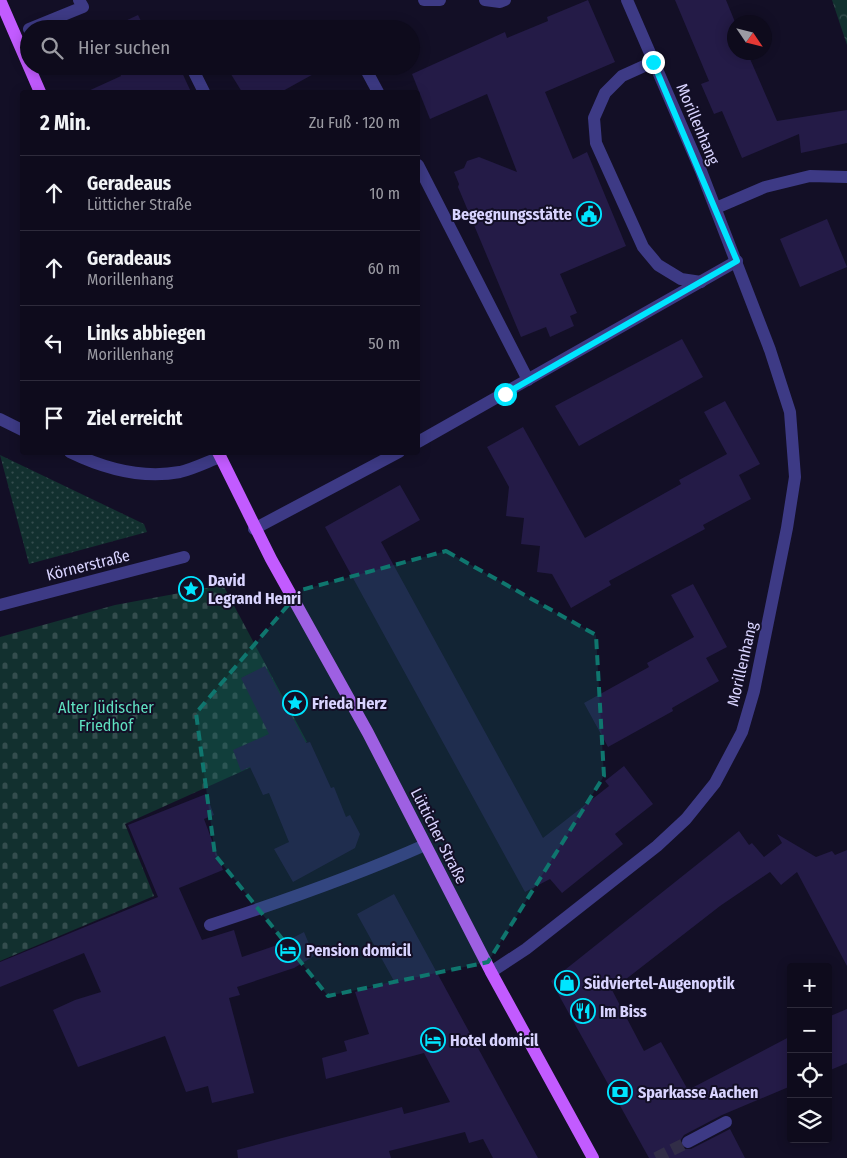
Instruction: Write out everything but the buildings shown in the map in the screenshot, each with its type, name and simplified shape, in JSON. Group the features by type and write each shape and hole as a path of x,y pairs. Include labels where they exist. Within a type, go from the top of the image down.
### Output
{"main road":[{"path":"0,0 20,48"},
{"path":"32,75 39,90"},
{"name":"Lütticher Straße","path":"219,455 254,529 368,733 491,972 593,1158"}],"street":[{"path":"51,20 82,7 80,0"},
{"path":"424,0 440,0"},
{"path":"485,0 500,2 505,0"},
{"name":"Morillenhang","path":"491,972 526,949 657,846 686,819 715,783 742,732 756,682 787,528 795,477 790,412 770,350 716,208 627,0"},
{"path":"14,35 20,33"},
{"path":"653,62 622,76 606,93 594,118 596,143 642,248 658,265 681,279 701,282"},
{"path":"196,75 203,90"},
{"path":"369,75 377,90"},
{"path":"420,169 528,380"},
{"path":"716,208 765,187 810,176 847,176"},
{"path":"420,441 737,261"},
{"path":"0,419 20,429"},
{"path":"76,455 147,476 180,472 219,455"},
{"path":"254,529 393,455"},
{"name":"Körnerstraße","path":"0,605 184,557"},
{"path":"210,925 359,874 425,844"},
{"path":"688,1142 726,1122"}],"highlighted area":[{"path":"446,551 596,635 604,776 488,962 328,996 215,855 196,713 301,590"}],"green space":[{"path":"832,0 847,0 847,45"},
{"path":"0,455 144,524 147,532 29,564"},
{"name":"Alter Jüdischer Friedhof","path":"223,585 307,742 125,824 154,896 0,961 0,637 115,605"}],"tunnel":[{"path":"656,1158 688,1142"}],"place":[{"name":"Begegnungsstätte","path":"589,214"},
{"name":"David Legrand Henri","path":"191,589"},
{"name":"Frieda Herz","path":"295,703"},
{"name":"Pension domicil","path":"288,950"},
{"name":"Südviertel-Augenoptik","path":"567,983"},
{"name":"Im Biss","path":"583,1011"},
{"name":"Hotel domicil","path":"433,1040"},
{"name":"Sparkasse Aachen","path":"620,1092"}],"route":[{"path":"505,394 737,261 701,171 653,62"}]}
